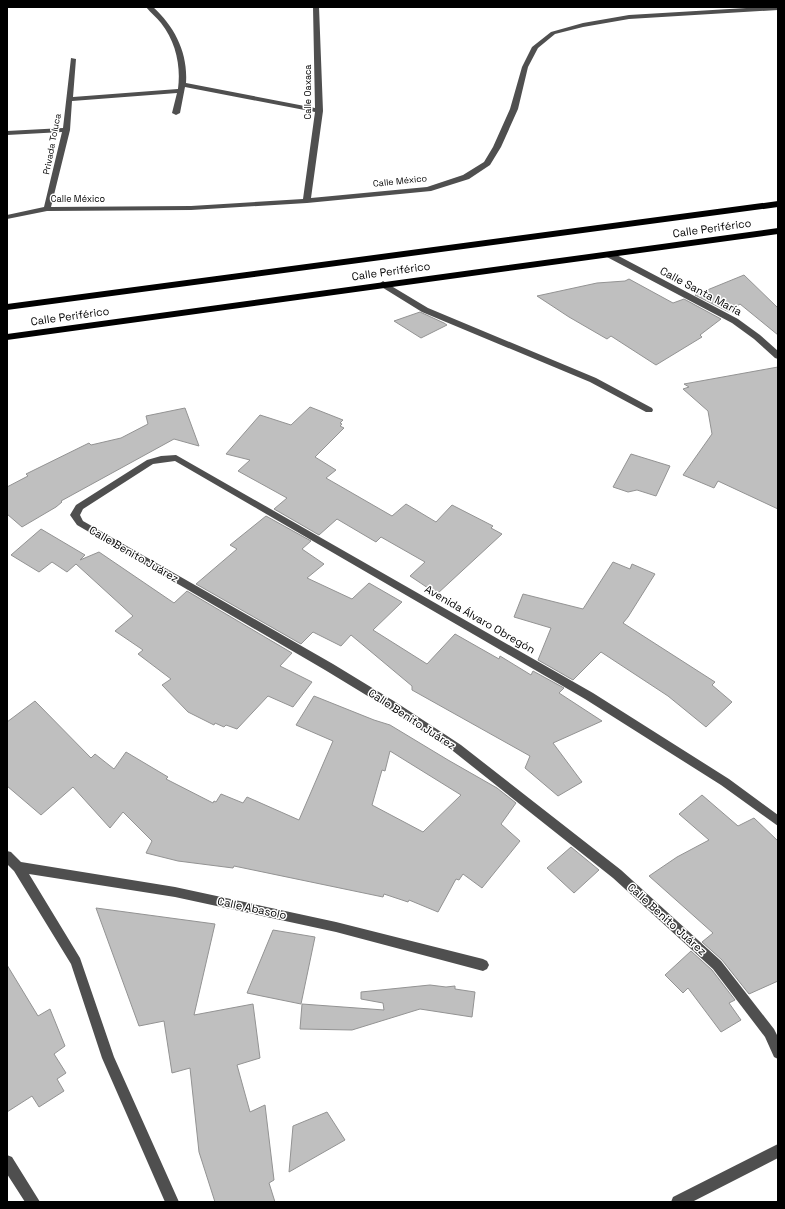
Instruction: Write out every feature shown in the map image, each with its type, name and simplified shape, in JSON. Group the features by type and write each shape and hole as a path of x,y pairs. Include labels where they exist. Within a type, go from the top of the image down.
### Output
{"highway":[{"name":"Calle Periférico","path":"7,307 778,204"},
{"name":"Calle Periférico","path":"7,337 383,284 778,231"}],"street":[{"path":"149,7 158,14 176,38 182,64 182,88 176,113"},
{"name":"Calle Oaxaca","path":"307,201 319,111 316,7"},
{"name":"Calle México","path":"7,217 47,209 191,208 307,201 428,189 466,177 487,163 497,147 514,109 526,67 535,47 553,33 583,24 629,17 778,8"},
{"name":"Privada Toluca","path":"47,209 66,130 73,59"},
{"path":"69,99 182,88 319,111"},
{"path":"7,133 66,130"},
{"name":"Calle Santa María","path":"608,254 735,321 757,337 778,356"},
{"path":"383,284 425,310 593,380 649,410"},
{"name":"Avenida Álvaro Obregón","path":"161,459 176,458 589,696 724,782 778,821"},
{"name":"Calle Benito Juárez","path":"161,459 150,462 79,507 75,515 80,523 329,667 457,748 617,874 717,965 770,1033 778,1053"},
{"path":"7,856 18,867 76,962 108,1058 172,1202"},
{"name":"Calle Abasolo","path":"18,867 176,892 336,927 483,965"},
{"path":"678,1202 778,1151"},
{"path":"7,1162 33,1202"}],"building":[{"path":"744,275 778,308 778,335 740,304 729,312 695,295"},
{"path":"629,279 673,303 684,299 721,319 700,335 702,337 656,365 611,336 607,339 537,296 597,283 625,281"},
{"path":"420,312 447,325 421,338 394,321"},
{"path":"778,367 778,509 718,481 714,488 683,475 712,434 708,411 683,389 689,387 684,384"},
{"path":"310,407 343,420 340,423 342,424 340,426 344,428 315,457 336,470 326,478 392,516 406,504 436,522 452,505 493,526 491,528 502,534 437,594 410,576 425,562 381,537 376,542 337,519 319,535 274,509 287,498 238,471 250,460 226,454 260,415 291,425"},
{"path":"185,408 199,446 174,439 61,501 62,502 56,507 22,527 7,514 7,487 28,476 26,474 89,443 91,445 121,438 148,424 146,416"},
{"path":"631,454 670,466 656,496 637,490 628,492 613,487"},
{"path":"266,516 311,541 302,549 324,564 307,578 352,599 369,583 402,602 373,630 427,664 455,634 499,659 500,656 531,675 533,671 564,688 559,693 602,721 553,743 582,782 558,796 525,768 530,756 412,690 412,686 351,635 341,646 313,632 301,644 196,584 237,549 230,545"},
{"path":"41,529 85,555 80,560 99,552 174,603 187,591 292,653 280,666 312,682 293,707 268,696 237,729 226,725 224,727 215,723 214,725 188,712 162,685 171,679 138,654 143,650 115,631 133,616 76,564 67,572 52,562 39,572 11,555"},
{"path":"613,562 630,569 632,564 655,574 623,623 715,682 712,685 732,702 706,727 668,696 601,652 573,680 538,660 551,628 514,617 523,594 583,609"},
{"path":"314,696 390,725 497,788 516,803 501,824 520,841 482,888 463,874 459,880 456,879 438,912 409,900 408,902 384,894 383,897 234,866 233,868 178,861 146,853 152,841 123,812 110,828 73,787 41,815 7,786 7,722 35,701 91,758 95,754 114,769 126,752 168,777 166,779 213,803 214,801 216,802 221,794 243,803 247,797 299,820 333,741 296,725","holes":["390,751 461,795 423,832 372,805 382,770 385,771"]},
{"path":"702,795 738,826 754,818 778,841 778,981 749,994 722,960 702,942 713,933 649,876 677,857 709,840 679,814"},
{"path":"571,847 599,870 574,893 547,868"},
{"path":"96,908 215,924 194,1015 253,1004 260,1058 237,1065 250,1112 265,1105 274,1180 269,1183 275,1202 215,1202 199,1152 190,1068 172,1073 164,1021 139,1026"},
{"path":"273,930 315,937 301,1004 247,993"},
{"path":"691,951 712,970 735,1000 729,1003 741,1020 721,1032 688,988 683,993 665,975"},
{"path":"7,965 38,1016 50,1009 65,1046 54,1054 66,1073 57,1079 64,1091 39,1107 32,1096 7,1112"},
{"path":"430,985 446,987 455,986 455,989 475,992 472,1017 420,1009 352,1030 300,1029 302,1004 384,1010 383,1003 361,999 361,992"},
{"path":"327,1112 345,1140 289,1172 293,1126"}]}
